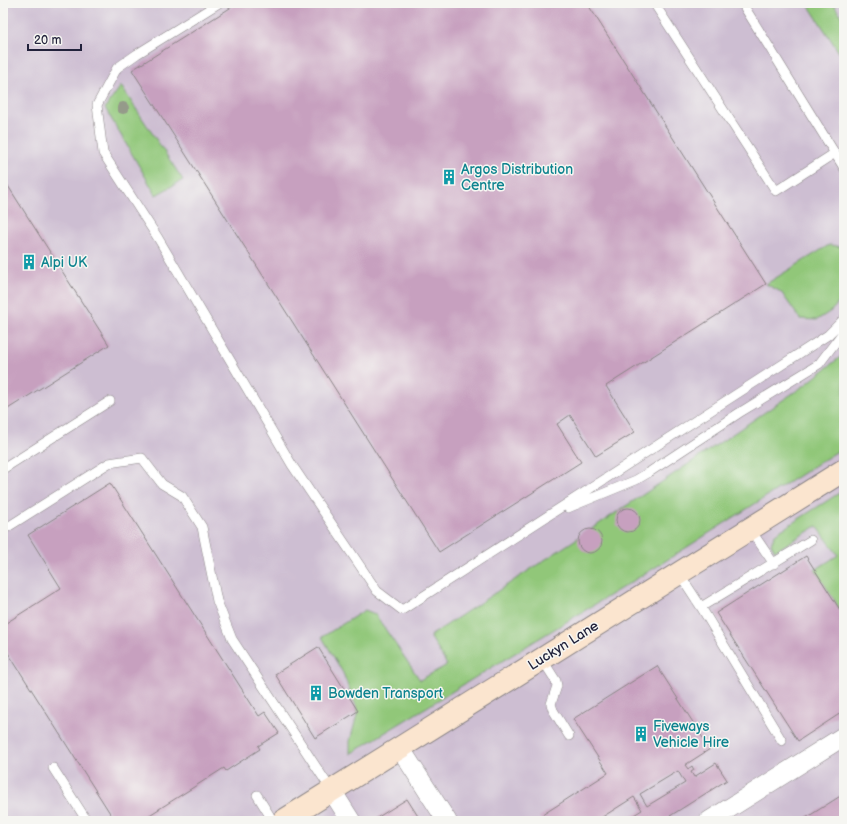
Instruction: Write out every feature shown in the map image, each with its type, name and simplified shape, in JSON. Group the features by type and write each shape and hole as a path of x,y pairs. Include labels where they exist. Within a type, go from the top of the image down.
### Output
{"street":[{"name":"Luckyn Lane","path":"283,821 844,470"},
{"path":"710,821 844,736"},
{"path":"400,748 447,821"},
{"path":"332,791 351,821"}],"lane":[{"path":"219,3 117,68 97,105 103,153 158,238 292,465 377,591 402,610 828,335 844,319"},
{"path":"654,3 776,191 835,153"},
{"path":"742,3 844,168"},
{"path":"548,516 636,480 649,472 739,413 819,364 844,331"},
{"path":"3,468 110,401"},
{"path":"3,530 109,463 142,458 162,484 182,496 202,527 217,601 232,639 332,791"},
{"path":"750,529 774,564"},
{"path":"701,607 774,564 811,540"},
{"path":"679,573 782,741"},
{"path":"542,659 556,681 557,686 553,698 552,710 569,736"},
{"path":"53,768 87,821"},
{"path":"257,796 273,821"}],"shaded area":[{"path":"3,3 844,3 844,821 3,821"}],"green space":[{"path":"807,3 833,3 844,21 844,60"},
{"path":"121,86 183,180 156,195 105,108"},
{"path":"829,245 844,248 844,297 831,311 817,320 800,319 781,292 766,284"},
{"path":"844,354 844,447 656,567 350,754 350,741 358,711 343,673 322,637 365,610 375,614 420,680 447,665 430,636 805,385"},
{"path":"844,490 844,616 815,570 838,555 817,526 775,551 771,544 775,534"}],"building":[{"name":"Argos Distribution Centre","path":"238,3 587,3 766,284 606,386 635,432 596,456 570,415 557,424 581,462 439,552 132,70"},
{"name":"Alpi UK","path":"3,178 109,345 3,412"},
{"path":"110,483 259,716 265,712 279,733 258,746 260,749 226,771 224,768 140,821 115,821 3,645 3,625 61,588 28,535"},
{"path":"628,508 637,511 640,520 637,529 628,532 619,529 616,520 619,511"},
{"path":"590,529 599,532 602,541 599,550 590,553 581,550 578,541 581,532"},
{"path":"806,556 844,616 844,711 798,741 716,613"},
{"name":"Bowden Transport","path":"318,647 358,711 315,738 275,674"},
{"name":"Fiveways Vehicle Hire","path":"657,666 710,749 685,765 688,769 692,766 694,770 691,772 694,777 716,763 727,780 662,821 624,821 642,810 634,797 596,821 542,821 539,817 608,773 573,719","holes":["678,771 685,783 647,806 640,794"]},
{"path":"842,795 844,799 844,821 801,821"},
{"path":"407,799 421,821 377,821 375,819"}],"place":[{"name":"Argos Distribution Centre","path":"449,177"},
{"name":"Alpi UK","path":"29,262"},
{"name":"Bowden Transport","path":"316,693"},
{"name":"Fiveways Vehicle Hire","path":"641,734"}]}
